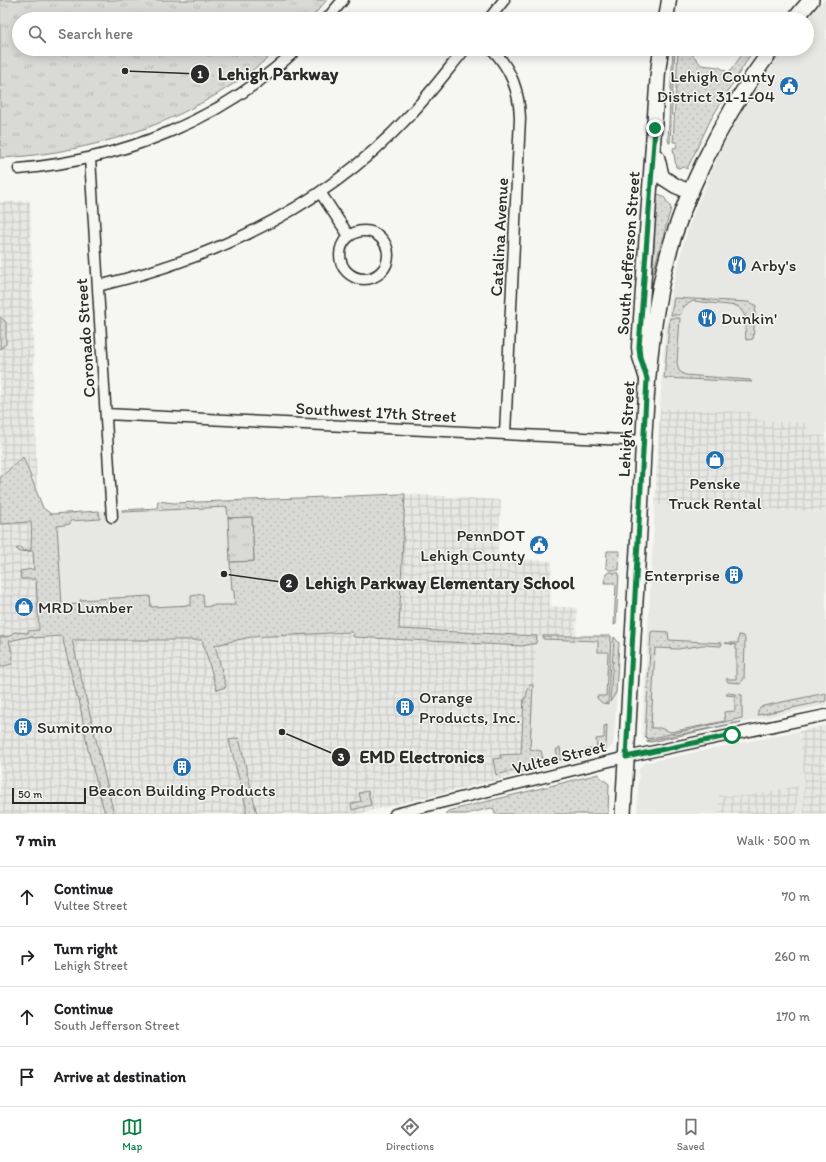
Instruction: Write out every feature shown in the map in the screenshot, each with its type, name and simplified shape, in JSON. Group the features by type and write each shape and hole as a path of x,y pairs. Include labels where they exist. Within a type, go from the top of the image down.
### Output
{"main road":[{"path":"667,12 669,0"},
{"path":"801,12 811,0"},
{"name":"South Jefferson Street","path":"647,379 640,357 639,347 660,56"},
{"name":"Lehigh Street","path":"623,814 647,379 660,289 673,240 690,192 735,104 767,56"},
{"name":"South Jefferson Street","path":"655,128 657,164 662,178 690,192"}],"street":[{"path":"333,12 343,0"},
{"path":"495,12 504,0"},
{"path":"20,169 90,158 136,145 193,121 245,91 288,56"},
{"path":"98,286 176,265 214,250 269,224 320,192 358,164 409,116 460,56"},
{"name":"Catalina Avenue","path":"499,56 510,73 518,95 520,118 505,434"},
{"name":"Coronado Street","path":"90,158 112,516"},
{"path":"320,192 349,236"},
{"path":"365,231 380,236 386,243 388,259 380,273 366,279 358,279 345,270 340,256 341,248 349,236 356,232 365,231"},
{"name":"Southwest 17th Street","path":"106,414 644,441"},
{"name":"Vultee Street","path":"395,814 626,757 826,715"}],"shaded area":[{"path":"824,0 826,0 826,436 812,435 805,423 757,420 751,412 660,408 665,331 671,294 684,242 693,215 721,149 747,102 777,56 814,56 814,12 813,12"},
{"path":"30,201 37,504 62,636 72,640 204,640 399,629 405,494 501,500 497,563 512,564 513,559 552,561 550,606 577,608 576,636 537,636 529,772 357,814 0,814 0,202"},
{"path":"660,408 752,412 757,420 805,423 812,435 826,436 826,512 655,505"},
{"path":"405,494 404,504 204,640 51,637 42,514"},
{"path":"655,505 826,512 826,705 651,742 643,739 642,734"},
{"path":"537,636 611,636 616,638 619,643 615,724 613,745 605,753 529,772"},
{"path":"826,725 826,814 804,814 804,777 799,731"},
{"path":"799,731 804,777 804,814 637,814 639,769 644,763"},
{"path":"798,786 796,814 718,814 719,795 746,796"}],"green space":[{"path":"0,0 327,0 316,12 12,12 12,56 270,56 249,73 217,94 184,112 149,127 112,139 75,148 38,155 0,158"},
{"path":"673,56 675,56 670,143 668,139"},
{"path":"678,56 694,56 701,65 719,67 729,73 741,56 750,56 711,119 687,169 683,167 676,167 673,148 677,147 676,142 673,142"},
{"path":"659,194 664,197 671,208 653,273 656,206 657,196"},
{"path":"674,298 748,302 756,305 753,339 746,340 745,318 737,306 693,301 684,306 680,315 671,315"},
{"path":"0,317 6,322 6,344 0,349"},
{"path":"670,318 680,318 677,363 679,371 685,375 750,380 752,382 664,378"},
{"path":"23,457 43,508 51,514 99,511 100,519 70,521 70,524 57,526 62,605 80,604 80,600 150,596 151,607 191,605 191,596 203,594 204,607 211,605 235,605 234,591 232,590 230,562 254,561 252,517 228,518 227,507 123,512 122,510 157,508 158,501 174,503 405,494 399,629 537,636 536,643 522,646 354,637 352,632 251,637 215,645 226,687 217,690 202,640 72,640 114,814 105,814 88,750 79,699 77,697 62,636 33,638 32,636 9,641 13,656 12,664 0,667 0,637 10,636 14,632 28,633 28,631 39,630 36,579 21,579 20,571 34,569 33,551 19,552 18,549 16,549 20,547 23,551 31,550 31,522 0,524 0,478"},
{"path":"252,517 254,561 230,562 228,518"},
{"path":"607,551 620,551 619,570 609,570 606,567"},
{"path":"609,572 619,573 616,624 614,625 616,585 614,583 604,583 606,574"},
{"path":"651,632 668,632 669,640 722,643 721,646 703,645 678,649 655,648 651,728 660,728 671,732 725,721 724,712 735,711 735,696 726,695 728,693 742,695 742,718 648,739 645,736"},
{"path":"739,635 744,636 745,640 744,679 740,683 728,682 726,679 736,679 736,645 725,643 738,643"},
{"path":"543,636 611,636 608,704 602,703 597,698 597,696 606,696 608,652 598,652 598,641 543,639"},
{"path":"614,637 619,643 616,693 610,702"},
{"path":"533,685 530,749 541,751 544,763 496,775 493,759 501,758 500,755 521,754 524,698 526,698 528,687"},
{"path":"826,693 826,701 758,715 760,708 763,706"},
{"path":"741,722 651,742 646,741"},
{"path":"607,725 606,747 599,751 559,760 556,750 560,747 561,755 597,748 596,739 604,738 604,726"},
{"path":"239,738 257,814 246,814 246,806 229,740"},
{"path":"599,774 599,776 609,784 608,814 495,814 494,809 491,808 466,814 445,814 448,811"},
{"path":"368,791 371,805 352,810 351,804 361,801 359,793"}],"place":[{"name":"Lehigh Parkway","path":"125,71"},
{"name":"Lehigh County District 31-1-04","path":"789,86"},
{"name":"Arby's","path":"737,265"},
{"name":"Dunkin'","path":"707,318"},
{"name":"Penske Truck Rental","path":"715,460"},
{"name":"PennDOT Lehigh County","path":"539,545"},
{"name":"Lehigh Parkway Elementary School","path":"224,574"},
{"name":"Enterprise","path":"734,575"},
{"name":"MRD Lumber","path":"24,607"},
{"name":"Orange Products, Inc.","path":"405,707"},
{"name":"Sumitomo","path":"23,727"},
{"name":"EMD Electronics","path":"282,732"},
{"name":"Beacon Building Products","path":"182,767"}],"route":[{"path":"655,128 639,347 640,357 647,379 626,757 732,735"}]}
